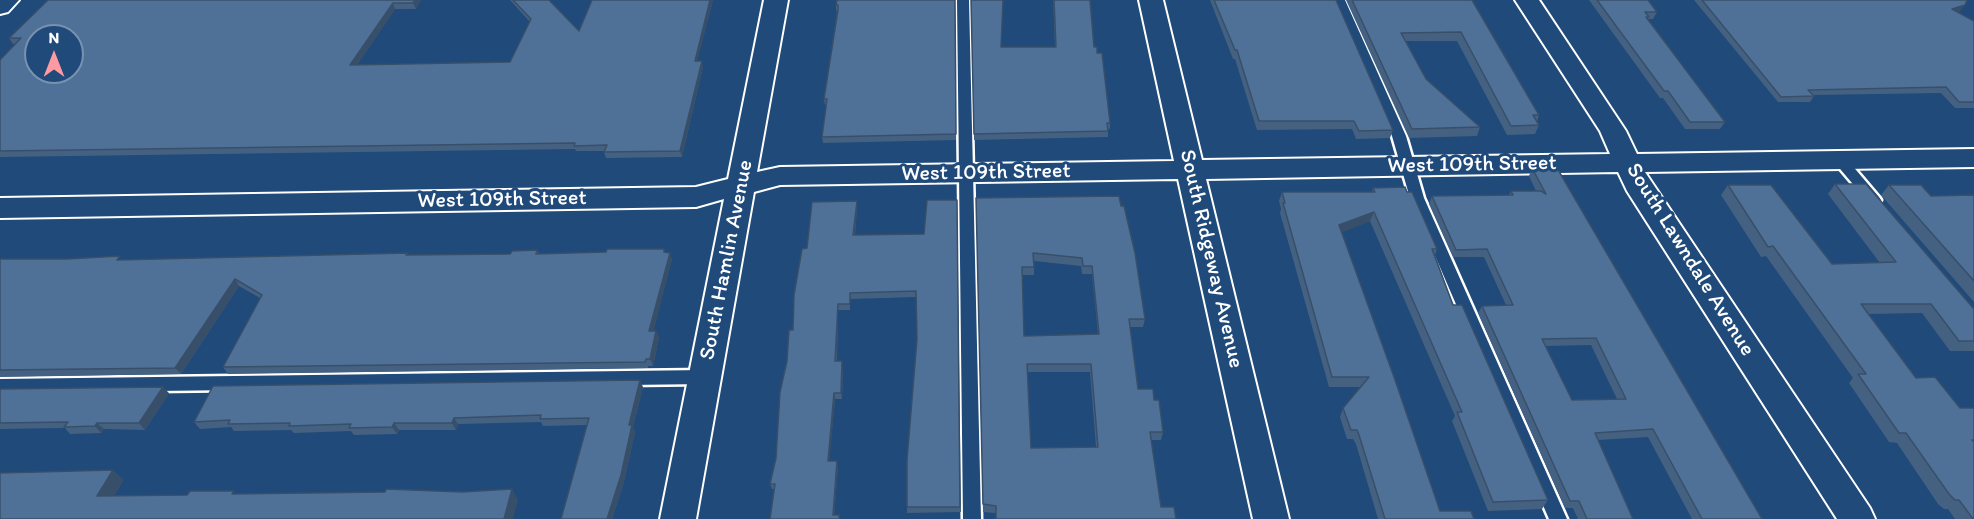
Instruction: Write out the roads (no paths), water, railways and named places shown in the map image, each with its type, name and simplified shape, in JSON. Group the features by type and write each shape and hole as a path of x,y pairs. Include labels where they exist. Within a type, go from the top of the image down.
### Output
{"street":[{"path":"0,7 7,0"},
{"name":"South Hamlin Avenue","path":"678,519 776,0"},
{"name":"South Ridgeway Avenue","path":"1151,0 1271,519"},
{"name":"South Lawndale Avenue","path":"1527,0 1613,131 1637,184 1857,519"},
{"name":"West 109th Street","path":"0,208 696,197 780,176 1974,158"}],"lane":[{"path":"963,0 972,519"},
{"path":"1339,0 1399,136 1418,198 1558,519"},
{"path":"1840,160 1883,210"},
{"path":"0,386 705,377"}]}
